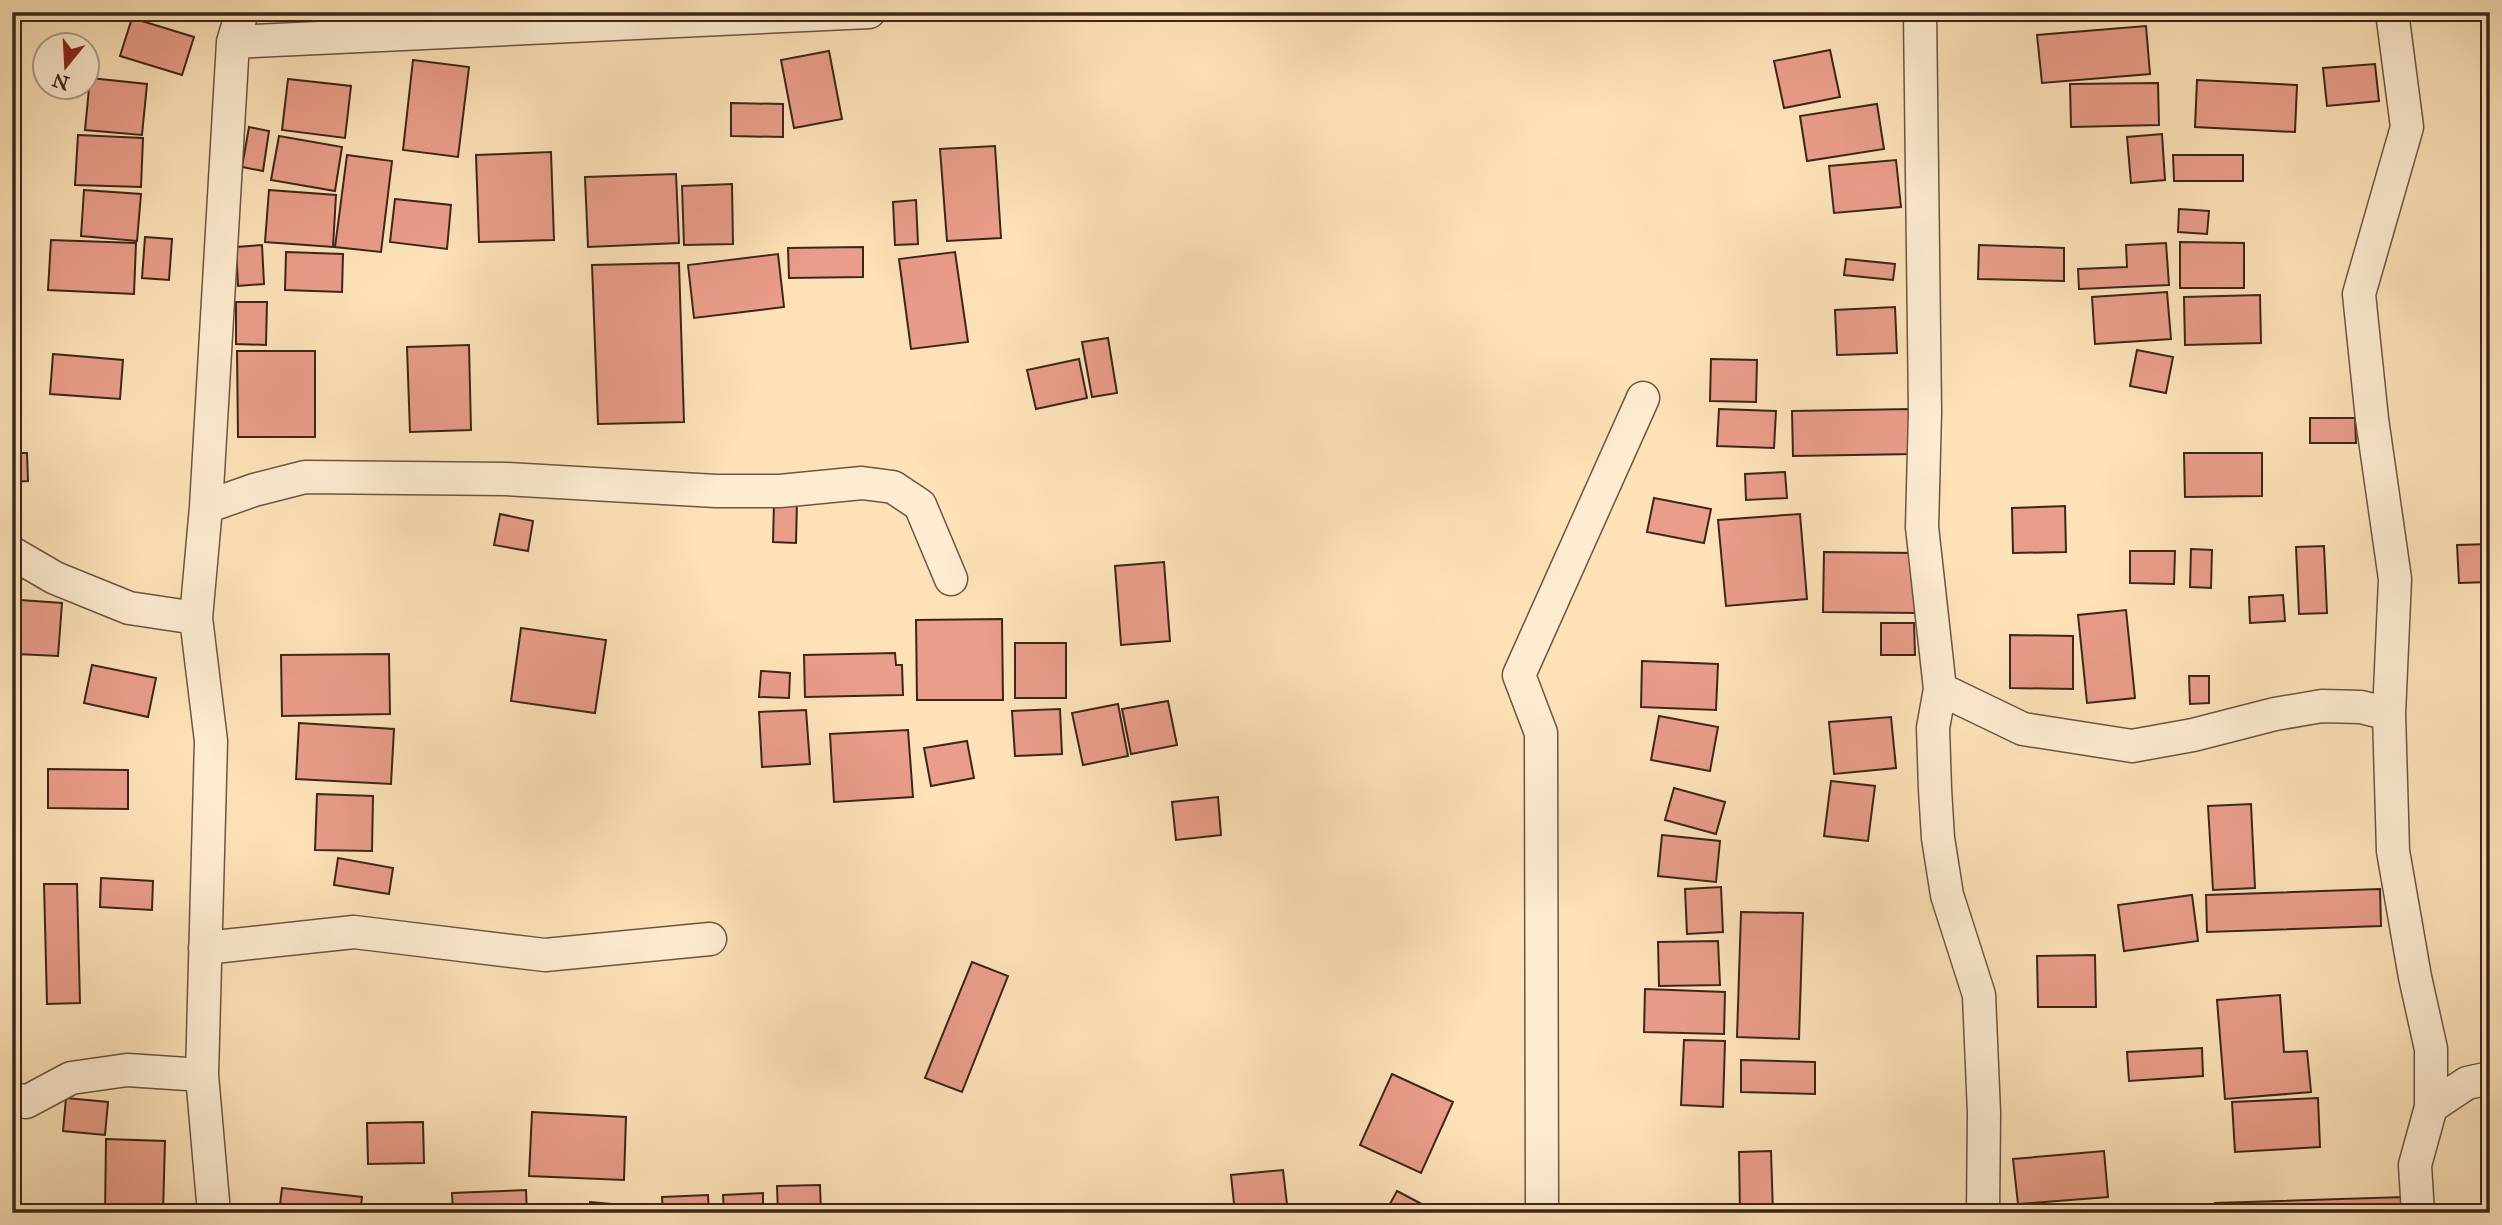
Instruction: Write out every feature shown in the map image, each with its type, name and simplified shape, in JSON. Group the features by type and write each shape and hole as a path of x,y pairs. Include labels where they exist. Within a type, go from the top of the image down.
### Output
{"street":[{"path":"214,1213 202,1075 211,741 196,618 206,507 233,42 242,12"},
{"path":"233,42 869,12"},
{"path":"1920,12 1925,412 1922,527 1940,690 1933,728 1937,825 1947,895 1979,995 1984,1113 1983,1213"},
{"path":"2392,12 2407,127 2359,294 2372,419 2395,579 2389,714 2393,851 2415,977 2431,1049 2431,1107 2415,1165 2418,1213"},
{"path":"1542,1213 1541,733 1519,675 1643,398"},
{"path":"206,507 305,477 506,479 729,491 780,491 862,483 893,487 920,505 951,579"},
{"path":"12,554 54,579 130,608 196,618"},
{"path":"1940,690 2023,729 2132,747 2322,706 2361,707 2389,714"},
{"path":"205,948 354,932 545,955 710,939"},
{"path":"12,1098 26,1102 71,1078 127,1070 202,1075"},
{"path":"2431,1107 2467,1083 2490,1078"}],"building":[{"path":"132,18 194,37 182,75 120,56"},
{"path":"2146,26 2150,74 2042,83 2037,35"},
{"path":"1830,50 1840,97 1784,108 1774,61"},
{"path":"829,51 842,119 794,128 781,60"},
{"path":"413,60 469,67 458,157 403,150"},
{"path":"2375,64 2379,101 2327,106 2323,68"},
{"path":"102,79 147,84 142,135 85,130 88,102 102,102"},
{"path":"288,79 351,86 345,138 282,130"},
{"path":"2197,80 2297,85 2295,132 2195,127"},
{"path":"2158,83 2159,125 2071,127 2070,84"},
{"path":"731,103 783,104 783,137 731,136"},
{"path":"1877,104 1884,149 1807,161 1800,116"},
{"path":"249,127 269,131 263,171 242,167"},
{"path":"2162,134 2165,180 2131,183 2127,137"},
{"path":"78,135 143,138 141,187 75,185"},
{"path":"279,136 342,147 335,191 271,180"},
{"path":"995,146 1001,238 947,241 940,149"},
{"path":"551,152 554,240 479,242 476,155"},
{"path":"347,155 392,161 381,252 335,247"},
{"path":"2173,155 2243,155 2243,181 2174,181"},
{"path":"1896,160 1901,207 1834,213 1829,166"},
{"path":"676,174 679,243 588,247 585,177"},
{"path":"732,184 733,244 684,245 682,186"},
{"path":"84,190 141,194 137,241 81,236"},
{"path":"269,190 336,195 333,247 265,242"},
{"path":"395,199 451,205 447,249 390,242"},
{"path":"916,200 918,244 895,245 893,202"},
{"path":"2179,209 2209,211 2207,234 2178,232"},
{"path":"145,237 172,239 169,280 142,278"},
{"path":"51,240 136,243 134,294 48,290"},
{"path":"2180,242 2244,243 2244,288 2180,288"},
{"path":"2166,243 2169,285 2079,289 2078,269 2127,267 2126,245"},
{"path":"262,245 264,284 238,286 236,247"},
{"path":"1979,245 2064,248 2064,281 1978,279"},
{"path":"863,247 863,277 789,278 788,248"},
{"path":"286,252 343,254 342,292 285,290"},
{"path":"955,252 968,342 911,349 899,259"},
{"path":"778,254 784,307 694,318 688,265"},
{"path":"1846,259 1895,264 1893,280 1844,275"},
{"path":"679,263 684,422 598,424 592,265"},
{"path":"2167,292 2171,339 2095,344 2092,297"},
{"path":"2260,295 2261,343 2185,345 2184,297"},
{"path":"236,302 267,302 266,345 236,344"},
{"path":"1895,307 1897,353 1837,355 1835,310"},
{"path":"1108,338 1117,393 1092,397 1082,342"},
{"path":"469,345 471,430 410,432 407,347"},
{"path":"2137,350 2173,357 2166,393 2130,386"},
{"path":"237,351 315,351 315,437 238,437"},
{"path":"53,354 123,360 120,399 50,394"},
{"path":"1079,359 1087,398 1036,409 1027,370"},
{"path":"1711,359 1757,360 1756,402 1710,401"},
{"path":"1719,409 1776,411 1774,448 1717,446"},
{"path":"1912,409 1913,454 1793,456 1792,411"},
{"path":"2310,418 2355,418 2356,443 2310,443"},
{"path":"12,453 27,453 28,481 12,482"},
{"path":"2184,453 2262,453 2262,496 2185,497"},
{"path":"1785,472 1787,498 1746,500 1745,474"},
{"path":"2486,474 2490,474 2490,519 2486,519"},
{"path":"1654,498 1711,509 1704,543 1647,532"},
{"path":"774,501 797,501 796,543 773,542"},
{"path":"2065,506 2066,552 2013,553 2012,508"},
{"path":"500,514 533,521 528,551 494,545"},
{"path":"1800,514 1807,599 1726,606 1718,520"},
{"path":"2490,544 2490,582 2459,583 2457,545"},
{"path":"2324,546 2327,613 2299,614 2296,547"},
{"path":"2191,549 2212,550 2211,588 2190,587"},
{"path":"2130,551 2175,551 2174,584 2130,583"},
{"path":"1824,552 1918,553 1918,613 1823,612"},
{"path":"1164,562 1170,641 1121,645 1115,566"},
{"path":"12,575 22,577 14,610 12,609"},
{"path":"2283,595 2285,621 2250,623 2249,597"},
{"path":"20,600 62,603 58,656 17,654"},
{"path":"2126,610 2135,698 2087,703 2078,615"},
{"path":"1002,619 1003,700 917,700 916,620"},
{"path":"1881,623 1914,623 1915,655 1881,655"},
{"path":"521,628 606,640 595,713 511,701"},
{"path":"2010,635 2073,636 2073,689 2010,688"},
{"path":"1015,643 1066,643 1066,698 1015,698"},
{"path":"895,653 896,665 902,665 903,695 805,697 804,655"},
{"path":"389,654 390,714 282,716 281,655"},
{"path":"1642,661 1718,664 1716,710 1641,707"},
{"path":"92,665 156,678 148,717 84,703"},
{"path":"761,671 790,673 789,698 759,697"},
{"path":"2189,676 2209,676 2209,703 2190,704"},
{"path":"1168,701 1177,745 1131,754 1122,709"},
{"path":"1118,704 1128,756 1083,765 1072,713"},
{"path":"1060,709 1062,754 1015,756 1012,711"},
{"path":"806,710 810,764 762,767 759,712"},
{"path":"1659,716 1718,727 1710,771 1651,760"},
{"path":"1891,717 1896,768 1834,774 1829,722"},
{"path":"299,723 394,729 391,784 296,779"},
{"path":"908,730 913,797 834,802 830,734"},
{"path":"967,741 974,778 931,786 924,748"},
{"path":"48,769 128,770 128,809 48,808"},
{"path":"1831,781 1875,786 1868,841 1824,836"},
{"path":"1674,788 1725,802 1716,834 1665,820"},
{"path":"317,794 373,796 372,851 315,850"},
{"path":"1218,797 1221,835 1176,840 1172,802"},
{"path":"2251,804 2255,888 2213,890 2208,806"},
{"path":"1662,835 1720,841 1716,882 1658,876"},
{"path":"338,858 393,868 389,894 334,885"},
{"path":"101,878 153,881 152,910 100,907"},
{"path":"44,884 77,884 80,1003 47,1004"},
{"path":"1721,887 1723,932 1687,934 1685,889"},
{"path":"2380,889 2381,926 2207,932 2206,895"},
{"path":"2192,895 2198,941 2124,951 2118,905"},
{"path":"1741,912 1803,913 1799,1039 1737,1037"},
{"path":"1718,941 1720,985 1659,986 1658,942"},
{"path":"2095,955 2096,1007 2038,1007 2037,956"},
{"path":"972,962 1008,976 962,1092 925,1078"},
{"path":"1645,989 1725,992 1724,1034 1644,1032"},
{"path":"2280,995 2284,1052 2307,1051 2311,1092 2225,1099 2217,1000"},
{"path":"1684,1040 1725,1041 1723,1107 1681,1105"},
{"path":"2202,1048 2203,1076 2129,1081 2127,1052"},
{"path":"1741,1060 1815,1062 1815,1094 1741,1092"},
{"path":"1392,1074 1453,1102 1421,1173 1360,1145"},
{"path":"66,1098 108,1102 105,1135 63,1131"},
{"path":"2318,1098 2320,1147 2235,1152 2232,1102"},
{"path":"532,1112 626,1117 624,1180 529,1176"},
{"path":"423,1122 424,1163 368,1164 367,1123"},
{"path":"106,1139 165,1141 163,1213 105,1213"},
{"path":"1771,1151 1773,1213 1740,1213 1739,1152"},
{"path":"2104,1151 2108,1197 2018,1204 2013,1159"},
{"path":"1283,1170 1288,1213 1235,1213 1231,1175"},
{"path":"2486,1171 2490,1171 2490,1213 2487,1213"},
{"path":"820,1185 821,1213 778,1213 777,1186"},
{"path":"282,1188 362,1197 360,1213 279,1213"},
{"path":"526,1190 527,1213 453,1213 452,1193"},
{"path":"1397,1191 1435,1211 1434,1213 1385,1213"},
{"path":"763,1193 763,1213 724,1213 723,1195"},
{"path":"708,1195 709,1213 663,1213 662,1197"},
{"path":"2404,1197 2405,1213 2216,1213 2215,1203"},
{"path":"590,1202 632,1206 631,1213 589,1213"}]}
